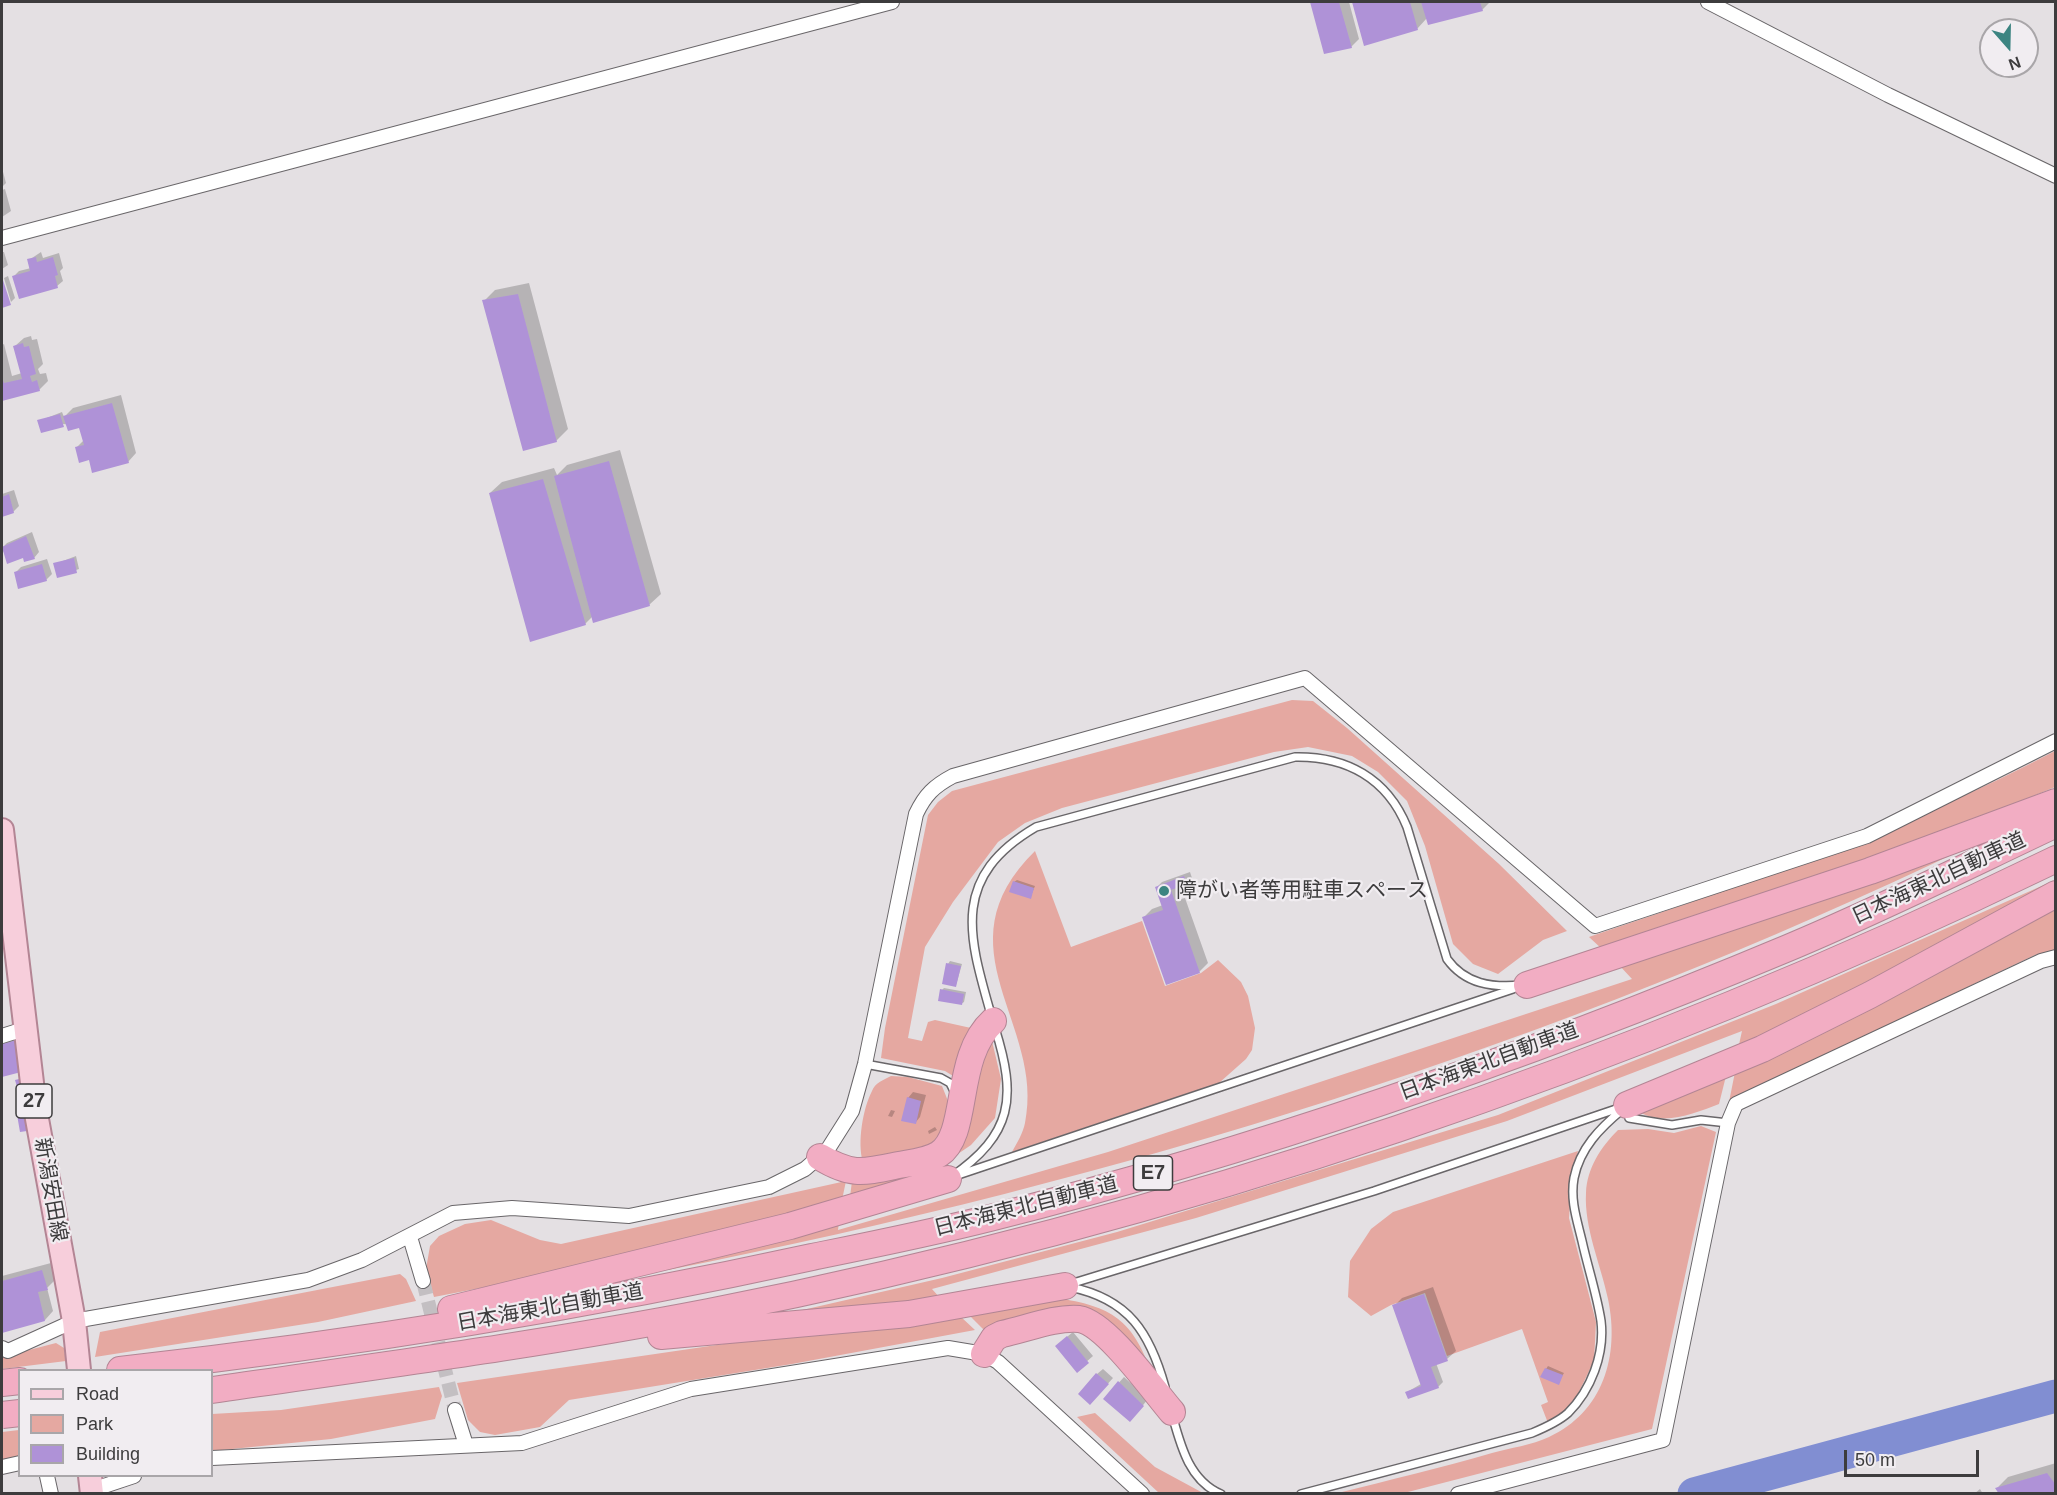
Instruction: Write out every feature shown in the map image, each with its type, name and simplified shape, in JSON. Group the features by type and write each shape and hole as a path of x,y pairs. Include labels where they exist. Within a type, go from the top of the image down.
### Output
{"highway":[{"path":"1527,985 1870,871 2055,802"},
{"name":"日本海東北自動車道","path":"137,1369 416,1331 680,1286 988,1219 1126,1181 1395,1097 1542,1044 1789,947 1910,894 2055,824"},
{"name":"日本海東北自動車道","path":"213,1391 470,1353 711,1312 887,1273 1093,1222 1235,1183 1346,1147 1545,1076 1752,995 1953,909 2055,859"},
{"path":"1628,1112 1870,995 2055,894"},
{"path":"820,1157 839,1168 857,1172 938,1155 952,1140 978,1036 993,1021"},
{"path":"204,1361 407,1319 660,1260 790,1226 948,1179"},
{"path":"213,1391 371,1378 667,1335 909,1314 1065,1286"},
{"path":"984,1354 994,1338 1002,1334 1065,1320 1088,1321 1105,1333 1172,1412"},
{"path":"2,1383 18,1381"},
{"path":"2,1414 18,1413"}],"main road":[{"name":"新潟安田線","path":"2,830 35,1108 74,1321 79,1369"}],"street":[{"path":"2,238 892,2"},
{"path":"1708,2 1888,95 2055,173"},
{"path":"2,1348 8,1350 74,1321 308,1280 362,1260 453,1213 471,1209 512,1208 605,1216 655,1212 769,1187 805,1169 820,1157 842,1131 852,1111 865,1064 916,814 923,799 934,786 964,772 1305,678 1595,926 1867,836 2055,741"},
{"path":"1458,1494 1663,1440 1728,1123 1736,1104 2041,961 2055,957"},
{"path":"2,1036 24,1029"},
{"path":"410,1237 423,1281"},
{"path":"213,1458 522,1443 691,1389 923,1350 948,1348 984,1354 1011,1373 1142,1494"},
{"path":"2,1401 18,1418"},
{"path":"454,1410 466,1445"},
{"path":"2,1467 18,1463"},
{"path":"47,1477 51,1494"},
{"path":"91,1486 130,1477"}],"lane":[{"path":"948,1179 975,1160 990,1144 1000,1126 1009,1088 1006,1067 974,952 970,931 972,908 979,888 1001,851 1036,827 1294,757 1335,760 1356,768 1387,792 1398,807 1407,827 1447,959 1455,970 1469,979 1486,985 1504,987 1527,985"},
{"path":"948,1179 1527,985"},
{"path":"865,1064 941,1078 954,1090 958,1115"},
{"path":"1065,1286 1628,1112 1672,1125 1701,1120 1728,1123"},
{"path":"1301,1494 1532,1433 1567,1414 1591,1380 1602,1341 1601,1322 1572,1197 1575,1177 1584,1150 1599,1128 1628,1112"},
{"path":"1065,1286 1100,1296 1119,1308 1147,1335 1155,1352 1185,1457 1195,1474 1221,1494"}],"green space":[{"path":"1292,700 1313,701 1347,728 1499,864 1567,931 1543,940 1498,974 1473,964 1453,944 1425,846 1407,801 1378,772 1352,756 1308,747 1274,752 1062,808 1025,823 998,842 953,902 925,947 908,1038 922,1041 928,1022 935,1020 971,1028 958,1079 945,1071 881,1058 928,815 938,802 952,791"},
{"path":"2055,751 2055,787 1958,827 1603,950 1589,937 1767,875 1884,830 1999,779"},
{"path":"1972,845 1815,917 1656,984 1496,1044 1334,1099 1170,1149 1005,1194 837,1234 668,1270 668,1267 839,1222 838,1230 1108,1152 1632,979 1619,965"},
{"path":"1035,851 1071,947 1142,921 1165,986 1201,973 1218,960 1241,982 1248,996 1255,1028 1252,1050 1246,1059 1219,1083 1012,1152 1025,1123 1027,1087 1022,1052 1001,986 994,954 995,921 1007,886"},
{"path":"2055,880 2055,883 1908,965 1738,1049 1742,1031 1507,1121 1196,1218 932,1289 940,1298 772,1317 942,1278 1117,1232 1498,1115 1776,1004"},
{"path":"2055,907 2055,950 2035,955 1729,1102 1735,1072"},
{"path":"992,1041 1001,1079 995,1118 971,1145 930,1173 850,1197 852,1181 924,1166 976,1058"},
{"path":"891,1076 908,1077 942,1086 950,1106 938,1143 924,1151 863,1162 861,1136 866,1107 873,1088"},
{"path":"1726,1076 1719,1104 1680,1117 1660,1118 1641,1113"},
{"path":"1701,1126 1716,1132 1652,1429 1404,1493 1338,1493 1535,1442 1568,1426 1583,1413 1595,1397 1603,1380 1609,1361 1611,1341 1608,1299 1590,1233 1586,1206 1587,1184 1592,1167 1601,1151 1618,1130 1648,1129 1674,1133"},
{"path":"1578,1151 1572,1175 1569,1218 1596,1322 1594,1361 1576,1398 1565,1411 1548,1423 1541,1405 1548,1402 1522,1329 1447,1356 1425,1293 1391,1305 1371,1316 1348,1297 1350,1261 1371,1229 1393,1212"},
{"path":"846,1181 842,1200 639,1253 486,1287 434,1297 426,1269 430,1246 439,1236 465,1224 491,1220 540,1240 561,1244"},
{"path":"400,1274 406,1279 416,1301 318,1322 95,1357 100,1332"},
{"path":"1056,1298 1092,1306 1118,1319 1137,1340 1152,1374 1108,1323 1004,1325 983,1329 969,1315"},
{"path":"960,1316 975,1330 792,1364 569,1400 540,1427 495,1435 480,1432 468,1420 457,1383 744,1341"},
{"path":"56,1343 64,1348 66,1361 2,1369 2,1357"},
{"path":"439,1387 442,1396 435,1419 331,1439 213,1451 213,1414 281,1410"},
{"path":"1095,1413 1155,1467 1203,1493 1159,1493 1077,1417"},
{"path":"18,1430 18,1460 2,1462 2,1432"}],"building":[{"path":"1310,2 1339,2 1352,48 1324,54"},
{"path":"1352,2 1410,2 1418,30 1364,46"},
{"path":"1421,2 1480,2 1483,11 1428,25"},
{"path":"36,257 37,262 53,257 58,275 55,276 58,288 19,299 12,276 30,271 27,259"},
{"path":"2,277 11,305 2,308"},
{"path":"518,294 557,442 523,451 482,300"},
{"path":"23,343 24,347 29,346 36,374 30,376 32,382 37,380 40,391 2,401 2,378 4,383 22,379 13,346"},
{"path":"112,403 129,463 92,473 89,460 79,463 75,447 84,445 79,428 68,431 63,416"},
{"path":"60,414 64,427 41,433 37,420"},
{"path":"609,461 650,606 593,623 554,476"},
{"path":"543,479 586,625 530,642 489,493"},
{"path":"9,494 14,513 2,517 2,497"},
{"path":"26,536 35,559 24,562 23,558 7,564 2,547"},
{"path":"74,558 77,573 57,578 53,563"},
{"path":"42,564 47,581 18,589 14,572"},
{"path":"1184,876 1187,884 1171,890 1200,973 1166,985 1142,917 1163,910 1155,887"},
{"path":"1013,881 1034,888 1031,899 1009,892"},
{"path":"946,963 961,966 956,987 942,984"},
{"path":"940,989 964,994 962,1005 938,1001"},
{"path":"17,1040 25,1071 2,1077 2,1044"},
{"path":"19,1079 23,1094 19,1094 15,1080"},
{"path":"907,1097 921,1101 916,1124 901,1121"},
{"path":"23,1107 27,1131 20,1132 16,1109"},
{"path":"42,1270 48,1290 38,1292 45,1321 2,1333 2,1281"},
{"path":"1424,1294 1448,1361 1431,1367 1439,1388 1408,1399 1405,1392 1421,1386 1392,1305"},
{"path":"1067,1336 1089,1363 1077,1373 1055,1346"},
{"path":"1545,1368 1563,1375 1559,1385 1540,1377"},
{"path":"1096,1373 1109,1384 1090,1405 1078,1394"},
{"path":"1118,1381 1144,1406 1130,1422 1103,1399"},
{"path":"2047,1473 2056,1485 2056,1494 1999,1494 1995,1488"}],"waterway":[{"path":"1694,1494 2056,1396"}],"tunnel":[{"path":"423,1281 455,1410"}],"place":[{"name":"障がい者等用駐車スペース","path":"1164,891"}]}
